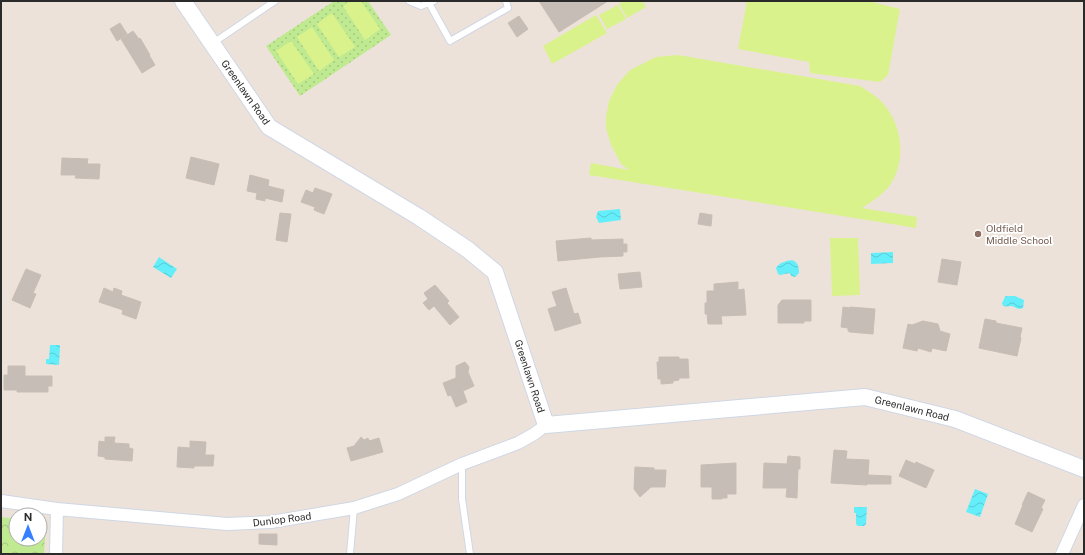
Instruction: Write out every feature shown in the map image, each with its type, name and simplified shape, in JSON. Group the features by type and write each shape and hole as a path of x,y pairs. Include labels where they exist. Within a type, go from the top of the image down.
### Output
{"main road":[{"name":"Greenlawn Road","path":"183,1 270,127 419,218 467,249 495,272 546,426 865,397 956,419 1084,469"}],"street":[{"name":"Dunlop Road","path":"1,501 57,509 227,524 272,522 354,508 398,494 462,464 518,443 546,426"},
{"path":"1062,554 1084,505"},
{"path":"56,554 57,509"}],"lane":[{"path":"212,43 275,1"},
{"path":"409,1 421,6 432,2 450,42 508,8 506,1"},
{"path":"462,464 462,499 470,554"},
{"path":"350,554 354,508"}],"green space":[{"path":"334,1 368,1 391,35 300,96 266,46"},
{"path":"351,1 361,1 380,29 365,40 343,6"},
{"path":"624,1 642,1 646,7 627,18 619,4"},
{"path":"747,1 868,1 900,9 888,75 880,82 810,73 809,62 738,49"},
{"path":"618,5 626,19 607,29 599,15"},
{"path":"332,13 355,47 339,57 317,24"},
{"path":"596,15 607,33 552,64 543,46"},
{"path":"312,27 334,60 319,71 297,37"},
{"path":"291,41 314,74 298,84 276,51"},
{"path":"678,55 860,86 876,97 888,110 894,121 898,132 900,156 894,179 887,189 862,208 917,217 916,228 589,175 591,163 629,170 621,164 611,145 606,128 606,117 609,101 617,85 630,70 656,57"},
{"path":"830,238 858,238 860,295 832,296"},
{"path":"1,517 8,518 8,547 44,547 44,554 1,554"}],"water":[{"path":"620,209 621,220 599,223 596,217 598,211"},
{"path":"893,252 893,263 871,264 871,253"},
{"path":"159,257 177,269 171,278 153,267"},
{"path":"792,260 797,263 799,269 799,273 795,277 791,276 790,273 778,274 776,268 779,264"},
{"path":"1006,296 1015,296 1024,300 1023,308 1019,309 1012,306 1003,306 1002,303"},
{"path":"50,345 60,345 59,365 46,364 46,359 49,359"},
{"path":"975,489 988,494 980,517 966,512"},
{"path":"854,507 867,507 866,524 864,526 858,526 856,524 856,513 854,513"}],"building":[{"path":"539,1 608,1 559,32"},
{"path":"519,16 528,29 517,37 508,23"},
{"path":"120,23 127,34 117,41 110,29"},
{"path":"133,31 139,39 140,38 155,65 142,73 121,39"},
{"path":"191,157 219,164 214,185 186,178"},
{"path":"62,158 88,159 87,164 100,164 99,179 75,178 76,175 61,175"},
{"path":"250,175 269,180 268,186 284,190 282,202 265,198 265,201 256,199 257,193 247,191"},
{"path":"315,188 332,194 324,214 314,210 315,207 301,202 306,190 313,193"},
{"path":"280,213 291,214 287,242 276,240"},
{"path":"700,213 712,215 711,226 698,224"},
{"path":"591,238 591,240 623,239 623,244 627,244 627,252 623,252 623,256 558,261 556,241"},
{"path":"942,259 961,262 957,285 938,282"},
{"path":"26,269 41,275 33,293 36,294 30,308 12,300"},
{"path":"640,272 642,287 620,289 618,274"},
{"path":"738,282 738,290 744,289 746,315 721,316 722,324 708,324 707,314 705,314 707,291 714,291 714,284"},
{"path":"435,285 449,301 447,303 459,317 450,325 434,306 429,310 423,303 428,299 424,293"},
{"path":"104,288 113,292 114,288 122,291 121,295 141,302 136,319 122,314 123,310 99,302"},
{"path":"566,288 574,314 578,313 581,323 555,331 548,309 557,306 552,292"},
{"path":"782,300 811,300 811,321 804,321 804,323 778,323 778,305"},
{"path":"843,307 875,309 873,334 850,332 848,331 848,328 841,327"},
{"path":"985,319 996,321 996,323 1022,328 1017,356 979,348"},
{"path":"923,321 938,324 940,331 950,334 946,351 932,348 931,352 918,348 917,351 903,348 908,324 912,325"},
{"path":"659,357 679,357 679,359 688,359 689,378 679,378 679,380 673,381 673,383 661,384 661,379 658,379 657,362 659,362"},
{"path":"465,362 469,367 468,372 474,386 463,391 467,402 456,407 451,395 448,396 443,383 456,378 456,366"},
{"path":"8,366 25,366 25,376 52,376 52,386 48,386 48,392 17,392 17,390 4,390 4,375 8,375"},
{"path":"105,437 115,437 114,443 129,444 129,448 133,449 132,461 105,459 105,457 98,456 99,441 105,442"},
{"path":"361,437 364,440 368,438 369,441 379,438 383,452 351,461 347,448 354,446"},
{"path":"190,441 206,442 205,455 214,455 213,466 194,466 194,468 177,467 178,447 190,448"},
{"path":"834,450 847,451 846,459 869,460 868,475 891,476 891,484 867,485 831,483"},
{"path":"788,456 800,457 797,498 786,497 787,488 763,488 764,463 787,464"},
{"path":"906,460 915,464 916,462 934,470 926,488 899,476"},
{"path":"736,463 736,494 727,494 727,498 712,499 712,487 701,487 701,465"},
{"path":"635,467 666,470 665,487 651,487 640,497 634,489"},
{"path":"1028,492 1045,500 1041,508 1043,509 1032,532 1015,524"},
{"path":"259,534 277,534 277,545 259,544"}],"place":[{"name":"Oldfield Middle School","path":"978,234"}]}
